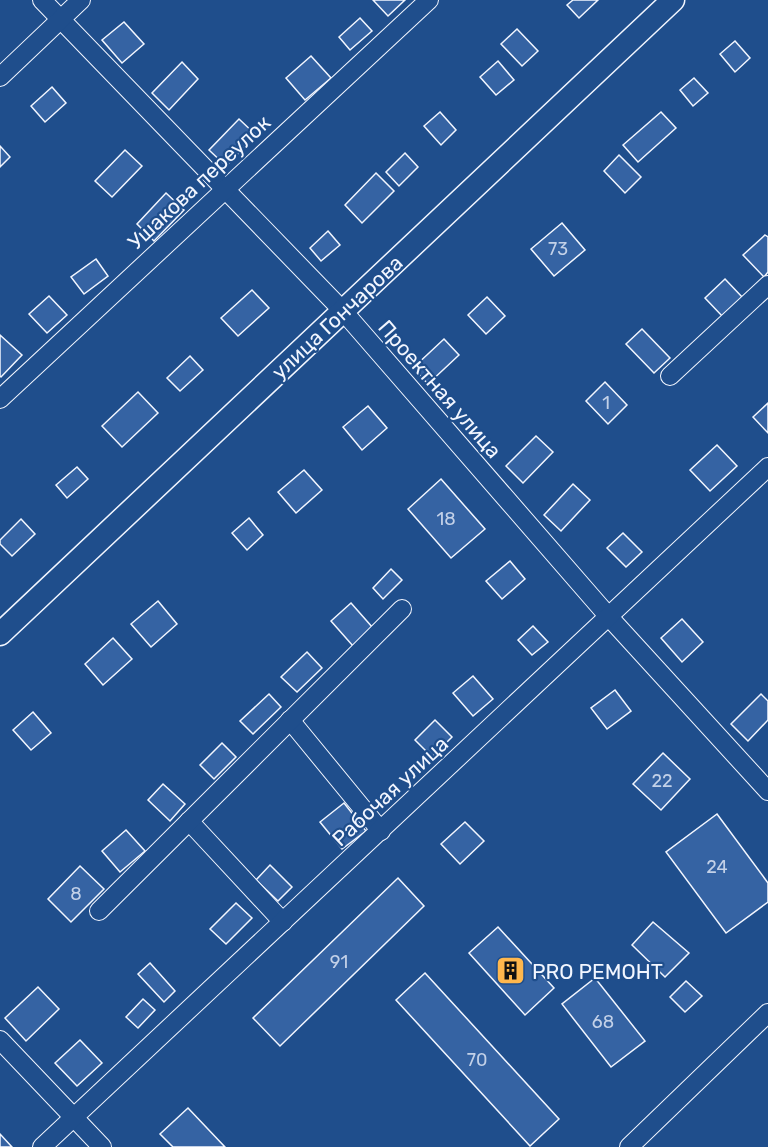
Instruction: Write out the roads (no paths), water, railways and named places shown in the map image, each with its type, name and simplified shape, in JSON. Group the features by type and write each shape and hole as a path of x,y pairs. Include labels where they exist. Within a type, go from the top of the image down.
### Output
{"street":[{"name":"Проектная улица","path":"42,0 343,311 609,617 768,791"},
{"path":"0,76 81,0"},
{"name":"Ушакова переулок","path":"0,399 429,0"},
{"name":"улица Гончарова","path":"0,634 673,0"},
{"path":"670,376 768,285"},
{"name":"Рабочая улица","path":"42,1147 768,467"},
{"path":"99,911 402,609"},
{"path":"290,720 381,831"},
{"path":"189,821 282,922"},
{"path":"629,1147 768,1013"},
{"path":"0,1040 102,1147"}],"place":[{"name":"PRO РЕМОНТ","path":"511,971"}]}
